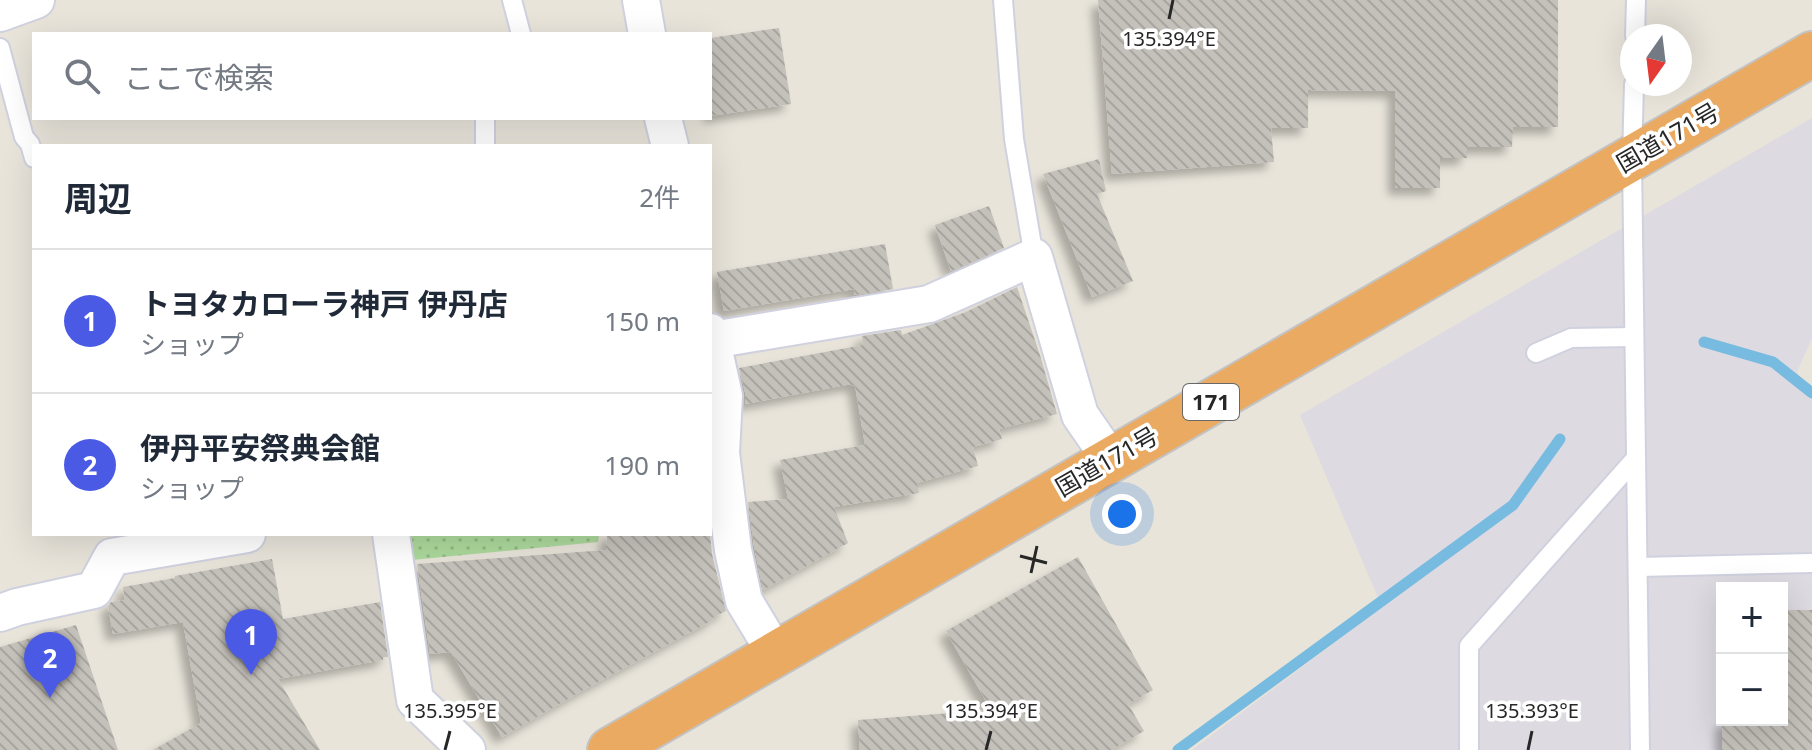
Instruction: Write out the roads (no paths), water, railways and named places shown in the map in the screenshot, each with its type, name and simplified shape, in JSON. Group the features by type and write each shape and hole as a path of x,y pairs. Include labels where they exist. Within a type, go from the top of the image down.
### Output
{"highway":[{"name":"国道171号","path":"610,750 1812,54"}],"street":[{"path":"0,13 36,0"},
{"path":"641,0 647,32"},
{"path":"664,120 670,144"},
{"path":"712,336 929,304 1034,257 1080,415 1111,460"},
{"path":"712,341 724,396 721,453 735,563 744,601 776,654"},
{"path":"0,613 94,590 112,557 235,536"},
{"path":"391,536 415,700 467,750"}],"lane":[{"path":"512,0 520,32"},
{"path":"1003,0 1014,139 1034,257"},
{"path":"1635,24 1636,0"},
{"path":"0,48 24,137 32,151"},
{"path":"1634,96 1640,750"},
{"path":"485,120 485,144"},
{"path":"1536,353 1571,338 1634,337"},
{"path":"1469,750 1469,646 1636,458"},
{"path":"1638,567 1812,563"}],"waterway":[{"path":"1704,342 1773,362 1812,393"},
{"path":"1178,750 1513,505 1560,439"}],"place":[{"name":"トヨタカローラ神戸 伊丹店","path":"251,675"},
{"name":"伊丹平安祭典会館","path":"50,698"}]}
